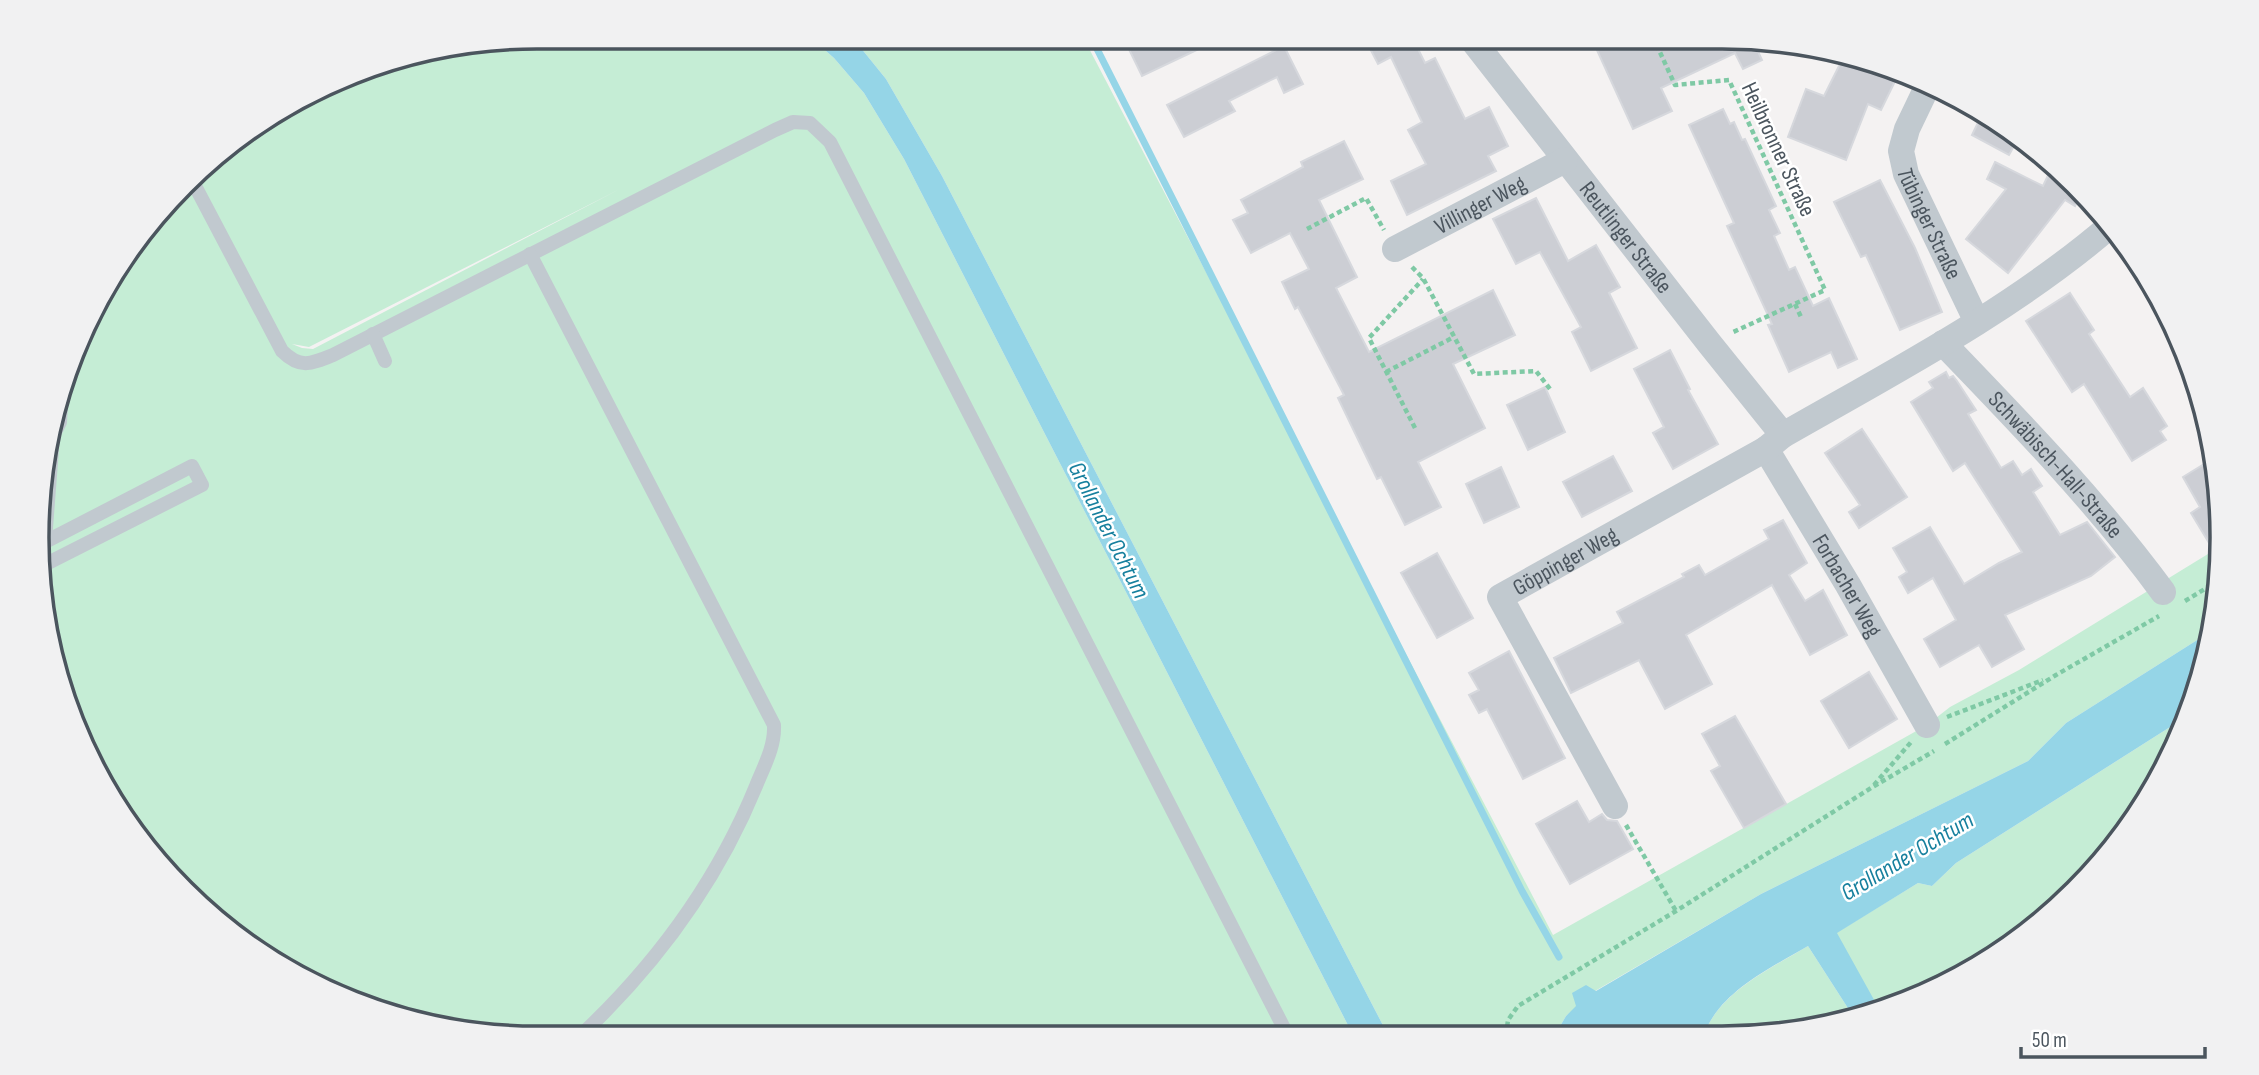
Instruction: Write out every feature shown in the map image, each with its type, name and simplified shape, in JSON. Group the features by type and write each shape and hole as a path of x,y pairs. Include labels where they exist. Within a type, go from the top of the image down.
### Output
{"street":[{"name":"Reutlinger Straße","path":"1479,49 1709,343 1774,442"},
{"name":"Tübinger Straße","path":"1924,93 1907,129 1901,151 1906,174 1976,322"},
{"name":"Villinger Weg","path":"1395,250 1565,159"},
{"path":"1774,442 1976,322 2043,277 2102,232"},
{"name":"Schwäbisch-Hall-Straße","path":"1943,343 2088,497 2131,549 2169,603"},
{"name":"Forbacher Weg","path":"1774,442 1848,585 1927,725"},
{"name":"Göppinger Weg","path":"1615,806 1500,597 1774,442"}],"lane":[{"path":"196,188 282,351 291,360 303,364 317,362 793,122 810,123 830,142 1283,1026"},
{"path":"530,254 774,725 775,737 747,809 684,919 617,1001 591,1026"},
{"path":"373,334 385,360"},
{"path":"49,539 192,466 202,485 50,563"}],"path":[{"name":"Heilbronner Straße","path":"1658,49 1675,85 1729,80 1825,290 1795,304"},
{"path":"1307,229 1366,198 1395,250 1423,278 1474,374 1536,371 1550,389"},
{"path":"1415,428 1369,338 1423,278"},
{"path":"1709,343 1795,304 1801,317"},
{"path":"1386,372 1454,337"},
{"path":"1507,1026 1508,1020 1518,1006 1676,911 2169,603 2207,586"},
{"path":"1871,788 1927,725 2056,675"},
{"path":"1615,806 1676,911"}],"green space":[{"path":"824,49 864,93 904,159 1348,1026 538,1026 474,1022 442,1017 380,1000 321,976 266,944 215,905 170,860 150,835 114,782 99,754 75,695 66,664 58,633 50,569 53,474 58,442 75,380 99,321 114,293 170,215 215,170 240,150 293,114 321,99 380,75 411,66 442,58 506,50","holes":["620,189 313,349 292,344 309,347"]},
{"path":"862,49 1089,49 1553,935 1927,725 1950,707 2019,670 2210,553 2200,638 2066,723 2028,761 1761,894 1595,991 1566,1016 1560,1026 1383,1026 942,176 886,79"},
{"path":"2172,726 2160,754 2128,809 2089,860 2044,905 1966,961 1938,976 1873,1002 1836,933 1918,883 1932,886 1956,863"},
{"path":"1808,946 1848,1009 1785,1022 1708,1026 1734,993"}],"water":[{"name":"Grollander Ochtum","path":"824,49 862,49 886,79 942,176 1383,1026 1348,1026 904,159 864,93"},
{"name":"Grollander Ochtum","path":"2200,638 2172,726 1956,863 1932,886 1918,883 1837,933 1875,1001 1848,1009 1808,946 1734,993 1708,1026 1560,1026 1576,1006 1572,993 1586,985 1596,991 1761,894 2028,761 2066,723"}],"building":[{"path":"1129,49 1199,49 1142,76"},
{"path":"1278,49 1286,49 1303,84 1284,93 1277,77 1229,101 1235,111 1184,137 1167,105"},
{"path":"1370,49 1418,49 1425,63 1435,58 1465,119 1489,107 1508,146 1488,156 1496,171 1407,215 1391,181 1426,164 1408,130 1422,122 1391,57 1378,64"},
{"path":"1596,49 1757,50 1762,60 1743,69 1735,53 1661,88 1672,111 1633,129"},
{"path":"1840,64 1895,81 1881,110 1868,104 1846,160 1788,137 1806,89 1824,96"},
{"path":"1723,109 1730,124 1734,122 1742,140 1745,139 1776,206 1769,210 1780,233 1774,236 1789,270 1795,267 1813,306 1829,298 1857,359 1838,368 1831,352 1789,372 1768,325 1772,324 1727,226 1734,223 1689,125"},
{"path":"1978,122 2014,146 2009,155 1972,135"},
{"path":"1344,141 1363,179 1319,200 1357,277 1336,288 1369,352 1493,290 1515,335 1453,364 1485,428 1418,462 1441,507 1405,525 1381,477 1377,479 1338,398 1344,395 1282,282 1309,269 1290,233 1251,253 1233,220 1248,213 1241,200 1303,167 1301,162"},
{"path":"1995,162 2043,186 2049,174 2077,202 2075,206 2065,200 2008,273 1966,239 2006,189 1987,179"},
{"path":"1880,180 1915,248 1942,312 1900,330 1866,255 1861,257 1834,202"},
{"path":"1536,198 1568,261 1596,245 1620,287 1609,293 1637,348 1591,371 1572,332 1581,327 1540,252 1516,264 1493,219"},
{"path":"2070,293 2094,330 2089,334 2130,397 2143,388 2167,426 2160,431 2166,440 2132,461 2084,384 2072,392 2026,321"},
{"path":"1670,350 1690,389 1688,390 1718,444 1673,469 1653,433 1664,427 1634,369"},
{"path":"1946,372 1949,378 1953,376 1957,381 1976,410 1968,414 2001,468 2013,461 2022,475 2031,469 2042,486 2033,492 2060,535 2087,522 2115,557 2091,576 2005,615 2024,649 1992,667 1979,645 1940,667 1924,639 1956,620 1933,578 1908,593 1899,577 1907,572 1893,548 1930,527 1964,584 2022,552 1965,463 1953,471 1911,402 1933,388 1929,382"},
{"path":"1545,387 1565,432 1528,450 1507,405"},
{"path":"1862,429 1907,497 1859,528 1849,512 1860,505 1825,453"},
{"path":"1613,456 1632,491 1582,517 1563,482"},
{"path":"2204,464 2209,506 2209,543 2191,513 2200,507 2183,477"},
{"path":"1501,467 1519,507 1484,523 1466,484"},
{"path":"1783,520 1807,563 1789,575 1805,601 1823,590 1847,635 1810,655 1772,585 1686,635 1712,684 1665,709 1639,660 1571,693 1554,658 1623,623 1617,612 1684,577 1682,574 1699,565 1705,575 1769,539 1764,530"},
{"path":"1437,553 1473,618 1437,638 1401,573"},
{"path":"1509,651 1565,758 1523,779 1487,709 1479,713 1469,695 1479,690 1469,673"},
{"path":"1869,672 1897,719 1849,748 1821,701"},
{"path":"1735,716 1786,804 1744,828 1711,771 1720,766 1702,734"},
{"path":"1577,801 1589,822 1602,814 1607,820 1617,821 1633,849 1570,884 1536,824"}],"waterway":[{"path":"1097,49 1522,891 1559,957"}]}
